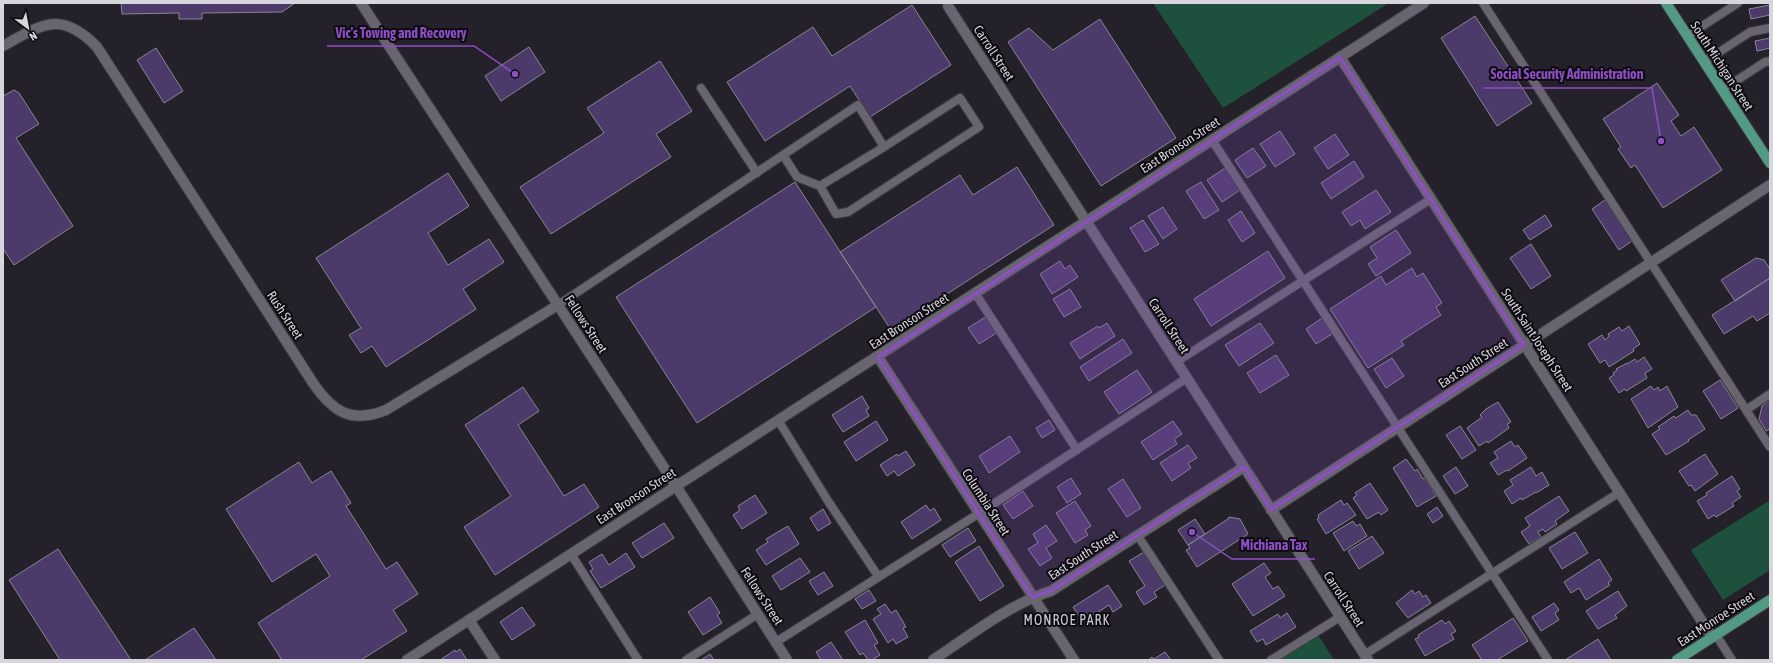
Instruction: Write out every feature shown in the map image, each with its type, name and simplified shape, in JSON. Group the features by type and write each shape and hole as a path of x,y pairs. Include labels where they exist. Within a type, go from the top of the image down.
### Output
{"main road":[{"name":"South Michigan Street","path":"1666,3 1770,163"},
{"name":"East Monroe Street","path":"1676,660 1770,600"}],"street":[{"name":"Fellows Street","path":"361,3 788,660"},
{"name":"East Bronson Street","path":"407,660 1424,3"},
{"name":"Carroll Street","path":"948,6 1366,657"},
{"name":"Rush Street","path":"3,46 41,26 54,24 69,26 85,35 97,47 313,383 323,398 337,410 356,417 374,415 386,410 558,305"},
{"name":"South Saint Joseph Street","path":"1340,57 1524,345 1714,636"},
{"name":"East South Street","path":"1271,510 1770,185"},
{"name":"Columbia Street","path":"878,357 978,514 1074,660"},
{"name":"East South Street","path":"933,660 1032,597 1051,591 1244,467"},
{"path":"469,620 495,660"}],"lane":[{"path":"1483,3 1770,447"},
{"path":"1687,36 1738,3"},
{"path":"1704,62 1750,32 1770,28"},
{"path":"1722,90 1765,62 1770,61"},
{"path":"701,88 757,173"},
{"path":"783,155 797,177 820,186 836,214 848,212 979,127 960,98 820,186"},
{"path":"558,305 858,105 884,147"},
{"path":"1212,140 1548,660"},
{"path":"1176,362 1430,199"},
{"path":"975,293 1077,450"},
{"path":"776,642 978,514 1187,378"},
{"path":"1746,410 1770,394"},
{"path":"778,420 828,501 878,576"},
{"path":"1366,657 1620,492"},
{"path":"1138,536 1219,660"},
{"path":"571,554 638,660"},
{"path":"686,660 758,614"},
{"path":"1270,660 1340,616"},
{"path":"1714,636 1732,660"}],"highlighted area":[{"path":"1340,57 1524,345 1271,510 1244,467 1051,591 1032,597 878,357"}],"green space":[{"path":"1153,3 1389,3 1223,108"},
{"path":"1770,500 1770,570 1723,600 1691,550"},
{"path":"1318,635 1334,660 1280,660"}],"building":[{"path":"121,3 295,3 282,12 202,13 202,19 179,19 179,13 122,14"},
{"path":"912,5 951,65 870,117 850,86 765,141 727,82 813,27 832,56"},
{"path":"1770,5 1770,15 1751,19 1749,9"},
{"path":"1475,16 1532,103 1497,126 1441,38"},
{"path":"1100,19 1176,138 1101,186 1008,42 1029,28 1053,50"},
{"path":"1770,38 1770,48 1757,51 1755,41"},
{"path":"529,47 545,72 501,101 485,76"},
{"path":"156,48 183,91 164,103 137,60"},
{"path":"660,61 692,111 656,134 671,157 551,234 520,187 604,133 587,108"},
{"path":"1657,83 1679,115 1671,121 1681,136 1694,127 1722,170 1663,208 1635,165 1631,168 1618,149 1621,147 1603,119"},
{"path":"14,90 19,93 39,124 16,138 73,226 14,265 3,249 3,96"},
{"path":"1280,131 1295,154 1275,167 1260,144"},
{"path":"1335,134 1349,155 1328,169 1314,148"},
{"path":"1253,148 1266,166 1247,178 1235,160"},
{"path":"1354,161 1364,177 1331,199 1321,183"},
{"path":"1017,167 1054,225 891,330 840,252 960,175 973,195"},
{"path":"1225,168 1240,190 1222,202 1207,180"},
{"path":"448,173 469,206 428,233 448,265 489,239 504,262 463,289 476,309 386,367 372,346 361,353 349,335 361,328 316,258"},
{"path":"795,182 876,307 697,423 616,297"},
{"path":"1201,182 1219,210 1204,219 1186,191"},
{"path":"1376,190 1391,212 1365,229 1360,220 1351,226 1342,212"},
{"path":"1605,200 1632,241 1619,250 1592,209"},
{"path":"1163,207 1177,229 1163,239 1148,216"},
{"path":"1241,211 1255,233 1242,242 1228,220"},
{"path":"1545,215 1552,226 1530,240 1523,230"},
{"path":"1143,220 1159,244 1145,252 1130,228"},
{"path":"1396,230 1411,253 1376,276 1368,264 1377,258 1370,247"},
{"path":"1531,244 1551,276 1531,289 1510,258"},
{"path":"1268,251 1285,278 1211,326 1194,299"},
{"path":"1756,258 1764,260 1770,269 1770,278 1735,301 1721,280"},
{"path":"1060,261 1065,269 1070,265 1078,277 1052,294 1040,274"},
{"path":"1412,268 1417,277 1423,273 1442,303 1436,307 1441,315 1401,341 1404,345 1368,368 1330,309 1381,276 1386,285"},
{"path":"1770,278 1770,313 1757,321 1753,316 1724,334 1712,315"},
{"path":"1070,289 1081,307 1064,317 1053,299"},
{"path":"987,316 998,332 979,344 968,328"},
{"path":"1322,318 1332,334 1316,344 1306,329"},
{"path":"1107,323 1115,336 1080,359 1070,343 1098,326 1099,328"},
{"path":"1260,323 1274,343 1239,366 1225,345"},
{"path":"1629,326 1640,344 1633,349 1634,351 1609,367 1605,360 1600,363 1588,344 1602,335 1605,340 1609,336 1608,334 1619,327 1622,331"},
{"path":"1123,339 1132,353 1089,381 1080,367"},
{"path":"1276,355 1289,375 1260,393 1247,373"},
{"path":"1644,357 1652,369 1645,373 1647,378 1626,391 1625,389 1619,393 1609,378 1614,375 1613,373 1617,370 1616,369 1635,359 1637,362"},
{"path":"1392,358 1404,376 1386,388 1374,369"},
{"path":"1137,370 1152,392 1119,414 1104,392"},
{"path":"1720,380 1738,408 1721,419 1703,391"},
{"path":"1651,386 1654,390 1658,387 1660,391 1667,386 1678,407 1648,428 1631,399"},
{"path":"523,387 539,411 518,425 564,496 584,484 599,507 495,575 464,527 511,496 465,425"},
{"path":"862,396 869,408 866,410 869,416 843,432 832,415"},
{"path":"1770,400 1770,429 1766,431 1759,419 1762,406"},
{"path":"1498,402 1511,422 1507,424 1509,428 1488,443 1487,441 1479,446 1467,428 1482,417 1480,415 1486,409"},
{"path":"1688,410 1691,415 1696,415 1705,429 1666,455 1652,434 1660,429 1658,427 1674,416 1676,418"},
{"path":"1049,420 1055,430 1042,438 1036,428"},
{"path":"876,421 888,440 856,461 844,442"},
{"path":"1173,421 1182,434 1174,439 1177,444 1153,460 1141,442"},
{"path":"1460,426 1476,450 1462,459 1446,435"},
{"path":"1010,436 1020,452 989,473 979,456"},
{"path":"1511,441 1515,447 1518,445 1527,458 1508,471 1507,470 1498,475 1490,463 1498,458 1494,452"},
{"path":"1188,445 1197,458 1188,463 1191,468 1172,481 1160,463"},
{"path":"906,451 915,465 898,476 894,471 887,476 880,465 897,454 898,456"},
{"path":"1705,454 1718,474 1695,491 1691,485 1689,486 1679,471"},
{"path":"1406,459 1415,471 1417,469 1423,479 1425,478 1436,496 1417,507 1393,468"},
{"path":"299,462 312,483 331,471 351,503 346,506 386,569 397,562 418,594 393,610 407,631 361,660 282,660 258,623 330,576 316,554 272,582 226,509"},
{"path":"1456,467 1468,486 1455,494 1443,476"},
{"path":"1531,467 1536,476 1542,472 1549,485 1522,500 1521,498 1512,504 1504,491 1513,485 1510,480"},
{"path":"1732,476 1740,489 1737,491 1741,497 1732,503 1734,506 1716,517 1714,515 1708,519 1697,501 1707,495 1706,493"},
{"path":"1071,478 1081,494 1067,503 1057,487"},
{"path":"1123,479 1141,508 1127,517 1108,489"},
{"path":"1370,483 1388,510 1381,515 1379,512 1367,519 1353,498 1357,495 1355,493"},
{"path":"1023,491 1033,506 1013,519 1003,505"},
{"path":"755,495 767,513 742,529 733,515 740,510 738,506"},
{"path":"1559,496 1569,511 1555,521 1557,524 1545,532 1543,529 1538,532 1541,537 1529,544 1521,532 1530,526 1525,518"},
{"path":"1341,500 1344,505 1347,503 1356,515 1326,534 1317,519 1319,518 1318,515"},
{"path":"1075,501 1091,526 1085,530 1088,535 1075,543 1056,513"},
{"path":"926,505 930,511 934,508 941,520 912,539 901,522"},
{"path":"1437,507 1443,516 1433,523 1427,514"},
{"path":"823,509 831,523 818,531 810,518"},
{"path":"1229,517 1240,519 1248,534 1197,567 1186,550 1190,548 1188,545"},
{"path":"1195,519 1205,534 1188,545 1178,530"},
{"path":"1353,521 1356,526 1360,524 1367,536 1344,551 1333,533"},
{"path":"664,523 674,538 642,558 632,543"},
{"path":"1046,525 1057,541 1046,548 1052,558 1040,566 1028,549 1038,543 1033,534"},
{"path":"788,526 799,544 766,565 756,550 768,542 766,539"},
{"path":"968,528 976,541 950,557 942,545"},
{"path":"1575,532 1588,553 1562,569 1549,548"},
{"path":"1372,536 1384,553 1359,569 1348,551"},
{"path":"979,546 1004,586 980,601 955,562"},
{"path":"58,549 131,660 60,660 9,580"},
{"path":"1144,552 1165,585 1154,592 1157,597 1144,605 1136,592 1145,586 1129,561"},
{"path":"626,553 635,567 601,588 590,571 593,569 589,562 602,554 609,565"},
{"path":"800,558 810,572 781,590 772,576"},
{"path":"1599,559 1612,580 1608,583 1610,585 1586,600 1579,588 1571,593 1564,582"},
{"path":"1264,563 1271,573 1265,577 1273,589 1278,586 1285,596 1253,616 1232,584"},
{"path":"824,572 833,586 818,595 809,581"},
{"path":"1108,585 1122,606 1113,612 1109,605 1083,622 1073,607"},
{"path":"869,590 876,601 862,609 855,599"},
{"path":"1412,590 1415,594 1419,591 1423,597 1426,595 1431,603 1408,618 1396,603"},
{"path":"1618,591 1627,606 1615,615 1617,618 1598,629 1586,611"},
{"path":"710,597 720,613 717,615 722,623 703,635 688,612"},
{"path":"1554,603 1559,610 1555,613 1559,620 1541,631 1532,617"},
{"path":"885,604 891,613 896,610 906,627 903,628 908,637 896,644 893,639 888,643 873,619 881,614 877,609"},
{"path":"522,607 535,625 512,640 500,622"},
{"path":"1287,613 1296,627 1266,645 1263,639 1257,642 1250,631 1278,614 1280,618"},
{"path":"1513,618 1528,641 1497,660 1482,660 1472,645"},
{"path":"865,620 878,643 874,645 880,655 872,660 868,660 863,653 860,655 845,632"},
{"path":"1442,620 1445,624 1449,621 1456,631 1451,634 1454,639 1425,656 1415,639 1419,637 1418,635"},
{"path":"194,628 216,660 145,660"},
{"path":"1598,639 1611,660 1565,660"},
{"path":"831,642 843,660 821,660 816,652"},
{"path":"460,649 467,660 440,660 455,650 456,652"},
{"path":"1165,652 1171,660 1148,660 1152,657 1154,659"},
{"path":"710,654 714,660 701,660"}],"place":[{"name":"Vic's Towing and Recovery","path":"515,74"},
{"name":"Social Security Administration","path":"1661,141"},
{"name":"Michiana Tax","path":"1192,532"}],"district":[{"name":"MONROE PARK","path":"1067,620"}]}
